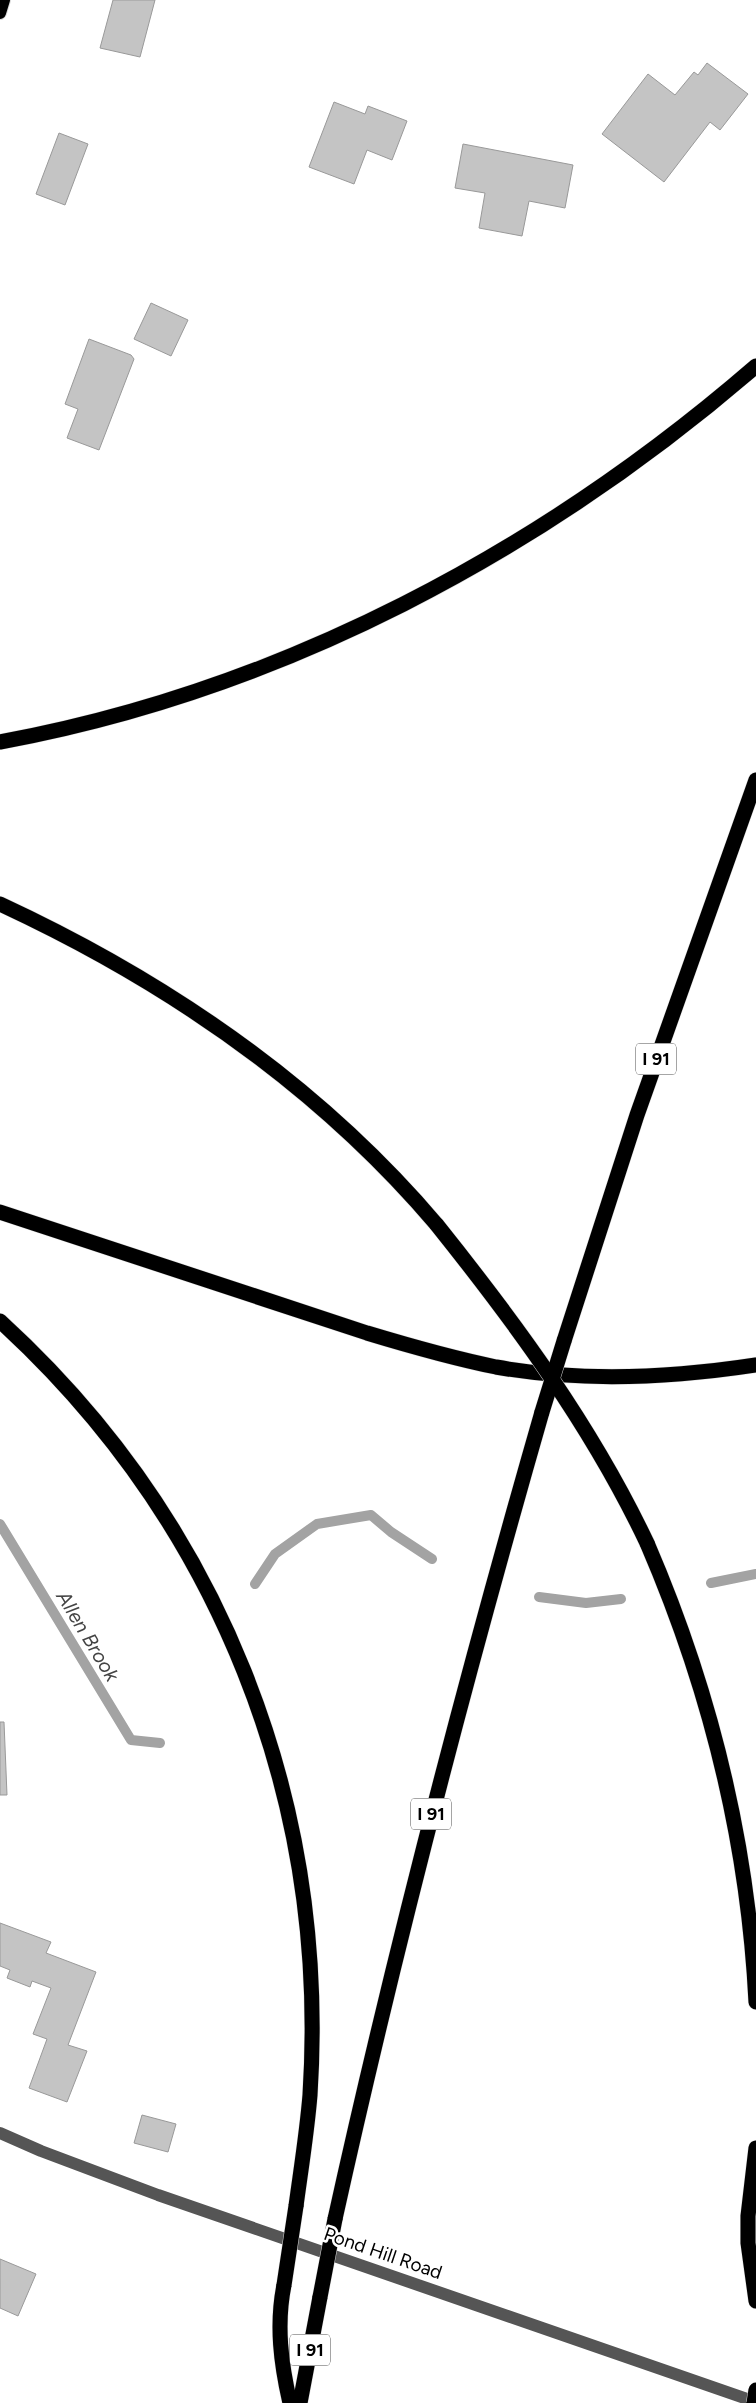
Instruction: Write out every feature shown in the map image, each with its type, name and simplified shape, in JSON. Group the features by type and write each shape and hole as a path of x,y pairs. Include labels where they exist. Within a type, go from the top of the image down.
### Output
{"highway":[{"path":"0,742 94,722 190,693 302,651 395,609 475,566 604,485 684,426 756,366"},
{"name":"I 91","path":"300,2403 335,2220 372,2053 417,1866 488,1597 542,1412 637,1115 756,780"},
{"path":"0,904 48,926 154,985 255,1054 355,1136 394,1176 437,1225 506,1313 563,1392 600,1452 648,1544 672,1600 692,1658 713,1728 730,1799 743,1868 752,1932 756,2002"},
{"path":"0,1212 368,1333 416,1348 488,1365 528,1371 599,1376 681,1373 756,1365"},
{"path":"0,1321 77,1399 120,1450 145,1484 182,1543 218,1612 260,1713 283,1789 299,1867 307,1936 311,2015 310,2092 307,2128 280,2321 280,2344 290,2403"},
{"path":"756,2148 748,2216 748,2243 756,2301"},
{"path":"755,2402 756,2390"}],"main road":[{"path":"0,13 4,0"}],"street":[{"name":"Pond Hill Road","path":"0,2132 92,2171 186,2205 755,2402"}],"building":[{"path":"113,0 155,0 140,57 100,48"},
{"path":"707,63 748,94 720,130 710,122 664,182 602,134 648,74 675,95 694,72 698,75"},
{"path":"334,102 365,114 368,106 407,121 392,160 367,150 354,184 309,167"},
{"path":"59,133 88,144 65,205 36,194"},
{"path":"463,144 573,165 565,208 529,201 522,236 479,228 485,193 455,188"},
{"path":"151,303 188,320 171,356 134,339"},
{"path":"89,339 131,355 134,359 99,450 67,438 78,409 65,404"},
{"path":"0,1722 4,1722 7,1795 0,1795"},
{"path":"0,1923 51,1942 46,1953 96,1972 68,2045 87,2051 67,2102 29,2088 47,2039 33,2034 51,1988 32,1981 30,1987 7,1978 10,1970 0,1966"},
{"path":"142,2115 176,2124 168,2152 134,2143"},
{"path":"0,2259 36,2274 18,2316 0,2308"}],"waterway":[{"name":"Allen Brook","path":"255,1584 275,1554 317,1524 371,1515 391,1532 432,1559"},
{"name":"Allen Brook","path":"0,1524 131,1740 160,1743"},
{"name":"Allen Brook","path":"711,1583 756,1574"},
{"name":"Allen Brook","path":"539,1597 586,1603 621,1599"}]}
